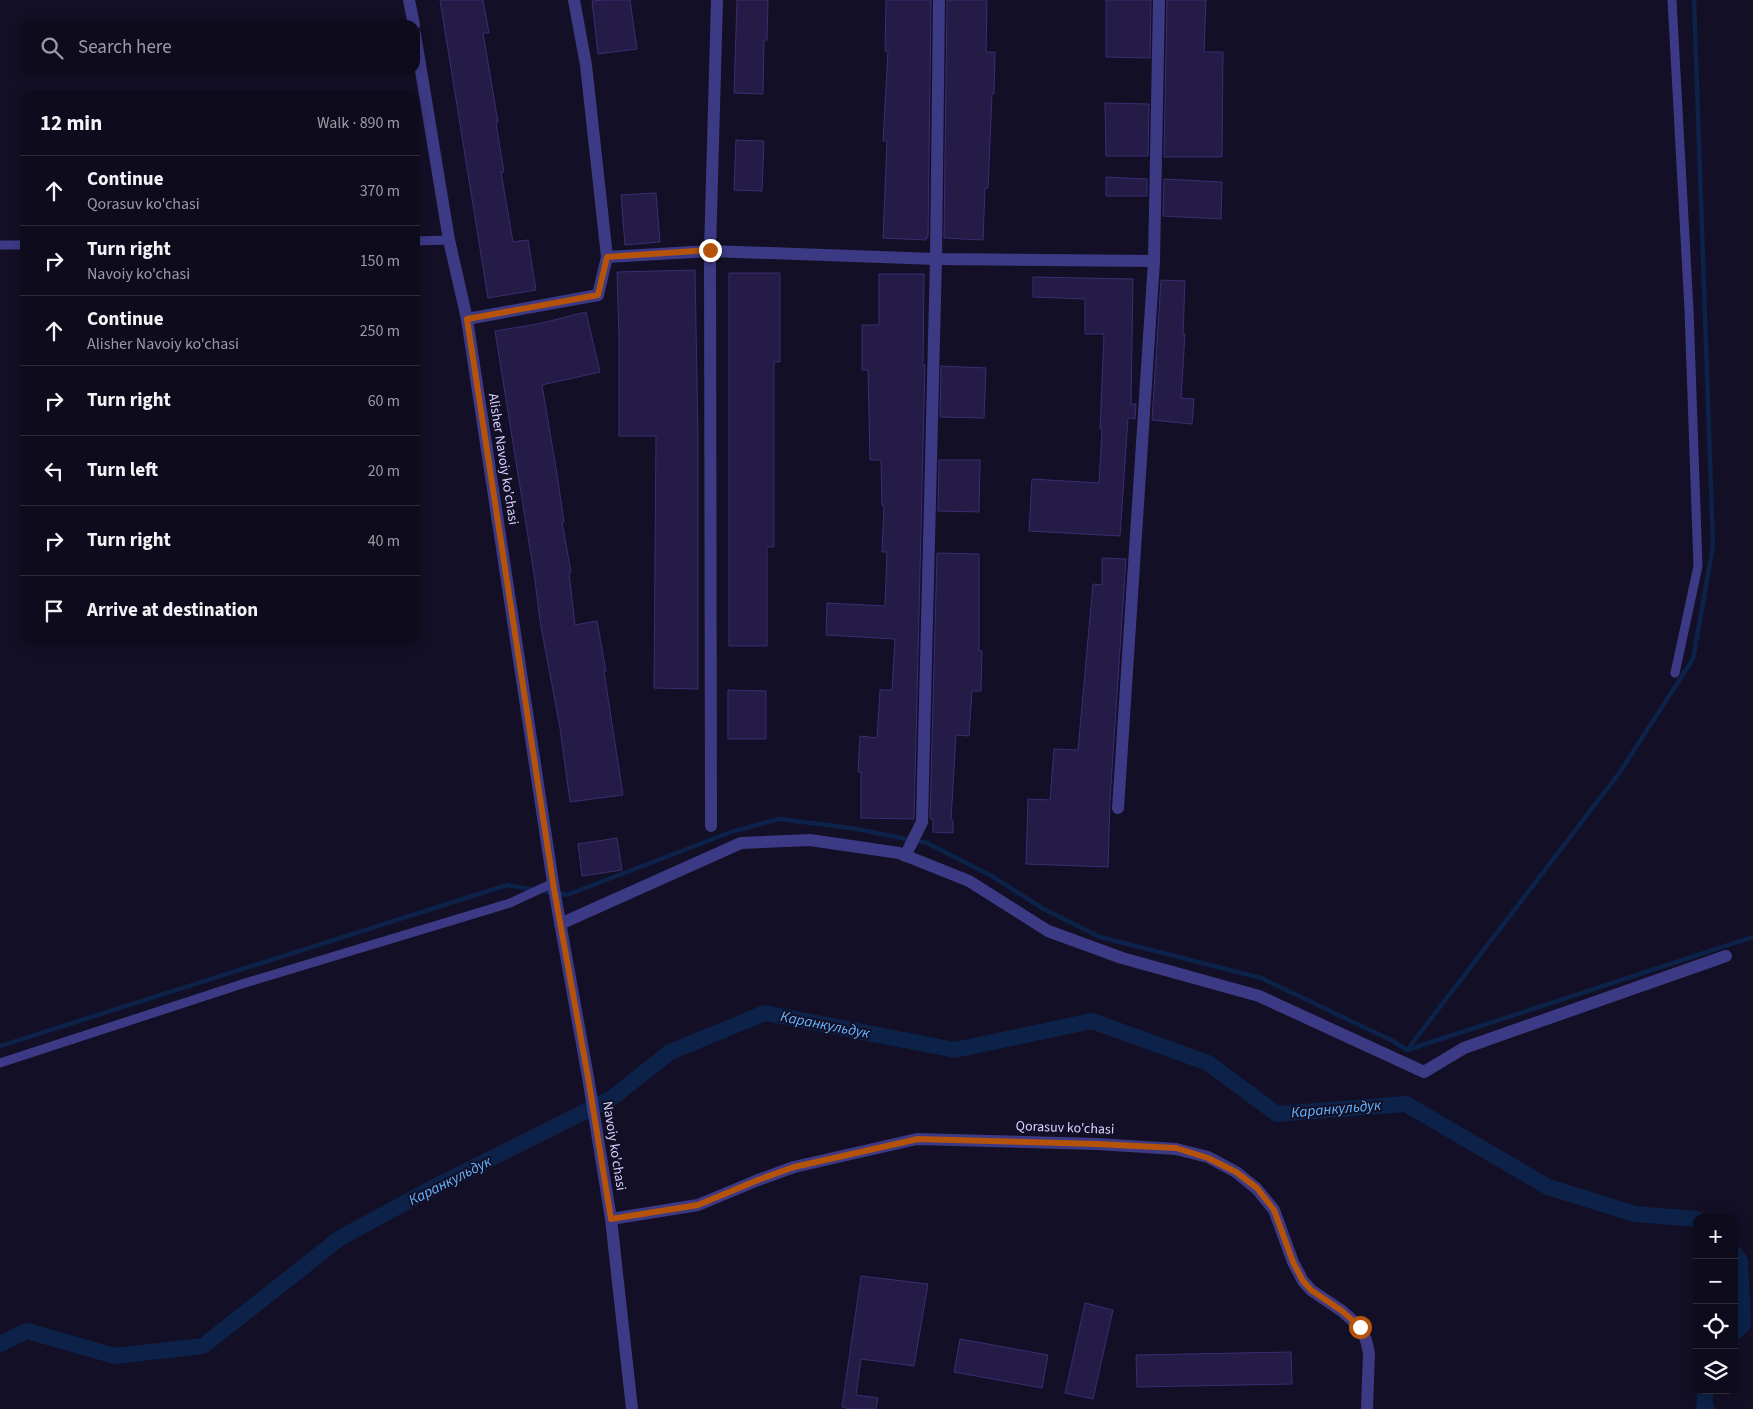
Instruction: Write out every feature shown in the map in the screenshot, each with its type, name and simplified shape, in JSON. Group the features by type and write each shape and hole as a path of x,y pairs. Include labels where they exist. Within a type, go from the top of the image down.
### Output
{"street":[{"path":"409,0 413,20"},
{"path":"467,319 598,295 607,257 586,65 574,0"},
{"path":"711,826 710,250 716,0"},
{"path":"905,856 922,822 936,259 939,0"},
{"path":"1118,808 1154,261 1159,0"},
{"name":"Alisher Navoiy ko'chasi","path":"420,63 450,240 467,319 554,886"},
{"path":"607,257 710,250 936,259 1154,261"},
{"path":"560,924 741,843 810,840 898,853 969,881 1048,931 1122,958 1259,996 1424,1072 1464,1048 1726,956"},
{"name":"Navoiy ko'chasi","path":"554,886 611,1219 632,1409"},
{"name":"Qorasuv ko'chasi","path":"611,1219 698,1205 794,1167 918,1139 1176,1148 1208,1158 1236,1172 1257,1188 1274,1210 1293,1262 1303,1281 1311,1290 1342,1311 1360,1327 1366,1340 1369,1354 1367,1409"}],"lane":[{"path":"1672,0 1689,310 1698,566 1675,673"},
{"path":"420,241 450,240"},
{"path":"0,245 20,245"},
{"path":"0,1063 252,982 510,903 554,886"}],"building":[{"path":"440,0 483,0 489,33 483,33 498,122 496,123 504,172 501,172 513,242 528,240 536,290 488,298"},
{"path":"630,0 637,49 598,54 592,1"},
{"path":"737,0 768,0 767,40 764,40 763,94 734,93"},
{"path":"886,0 931,0 928,238 926,237 926,240 883,238 887,141 883,141 888,51 885,51"},
{"path":"947,0 987,0 986,52 995,52 988,188 985,188 983,240 944,238"},
{"path":"1106,0 1151,0 1150,58 1106,57"},
{"path":"1167,0 1206,0 1204,52 1223,52 1222,157 1164,157"},
{"path":"1105,103 1149,104 1148,156 1106,156"},
{"path":"736,140 764,141 762,191 734,190"},
{"path":"1106,177 1147,179 1147,196 1106,196"},
{"path":"1164,179 1222,182 1221,219 1163,216"},
{"path":"656,193 660,242 625,245 621,195"},
{"path":"695,270 698,438 698,689 654,688 656,436 619,436 617,272"},
{"path":"729,273 780,273 780,362 774,362 774,547 767,547 767,646 729,646"},
{"path":"879,274 924,274 923,365 925,365 914,819 861,818 861,772 858,772 860,736 877,738 880,690 892,690 895,639 826,635 827,603 885,606 887,552 882,552 884,506 882,506 881,460 870,460 868,370 862,370 862,325 879,325"},
{"path":"1033,277 1133,279 1131,404 1136,404 1135,419 1128,418 1120,536 1029,531 1032,479 1099,483 1104,334 1085,334 1085,299 1033,297"},
{"path":"1161,280 1185,281 1183,334 1185,334 1181,398 1194,399 1192,424 1152,420"},
{"path":"586,312 600,372 542,385 571,572 569,573 575,625 597,621 606,671 604,671 623,795 570,802 560,728 540,621 495,331 538,324"},
{"path":"941,366 986,368 984,418 940,417"},
{"path":"939,460 980,460 979,512 938,511"},
{"path":"937,553 979,554 979,651 982,651 981,691 972,691 969,736 956,735 951,820 953,820 953,833 933,832 933,819 930,819"},
{"path":"1102,558 1126,559 1110,800 1108,867 1026,864 1028,799 1050,800 1054,749 1078,750 1093,584 1102,585"},
{"path":"728,690 766,691 766,739 728,739"},
{"path":"617,838 622,870 582,876 578,844"},
{"path":"861,1276 928,1284 914,1366 861,1359 856,1395 878,1398 876,1409 850,1409 842,1407"},
{"path":"1085,1303 1113,1310 1093,1399 1065,1393"},
{"path":"960,1339 1048,1355 1042,1388 954,1372"},
{"path":"1291,1352 1292,1384 1137,1387 1136,1355"}],"waterway":[{"path":"1407,1050 1620,772 1693,659 1713,546 1694,0"},
{"path":"0,1046 507,885 567,895 731,832 779,819 851,828 927,843 992,876 1042,908 1100,937 1261,978 1393,1041 1407,1050 1753,937"},
{"name":"Каранкульдук","path":"0,1344 27,1331 115,1356 203,1346 340,1238 438,1185 612,1098 670,1052 765,1013 955,1050 1092,1021 1208,1063 1277,1114 1406,1104 1548,1187 1635,1214 1693,1219"},
{"name":"Каранкульдук","path":"1738,1258 1740,1261 1743,1324 1738,1329"},
{"name":"Каранкульдук","path":"1706,1394 1704,1408 1707,1409"}],"route":[{"path":"710,250 607,257 598,295 467,319 561,934 588,1077 611,1219 698,1205 794,1167 918,1139 1176,1148 1208,1158 1236,1172 1257,1188 1274,1210 1293,1262 1303,1281 1311,1290 1342,1311 1360,1327"}]}
